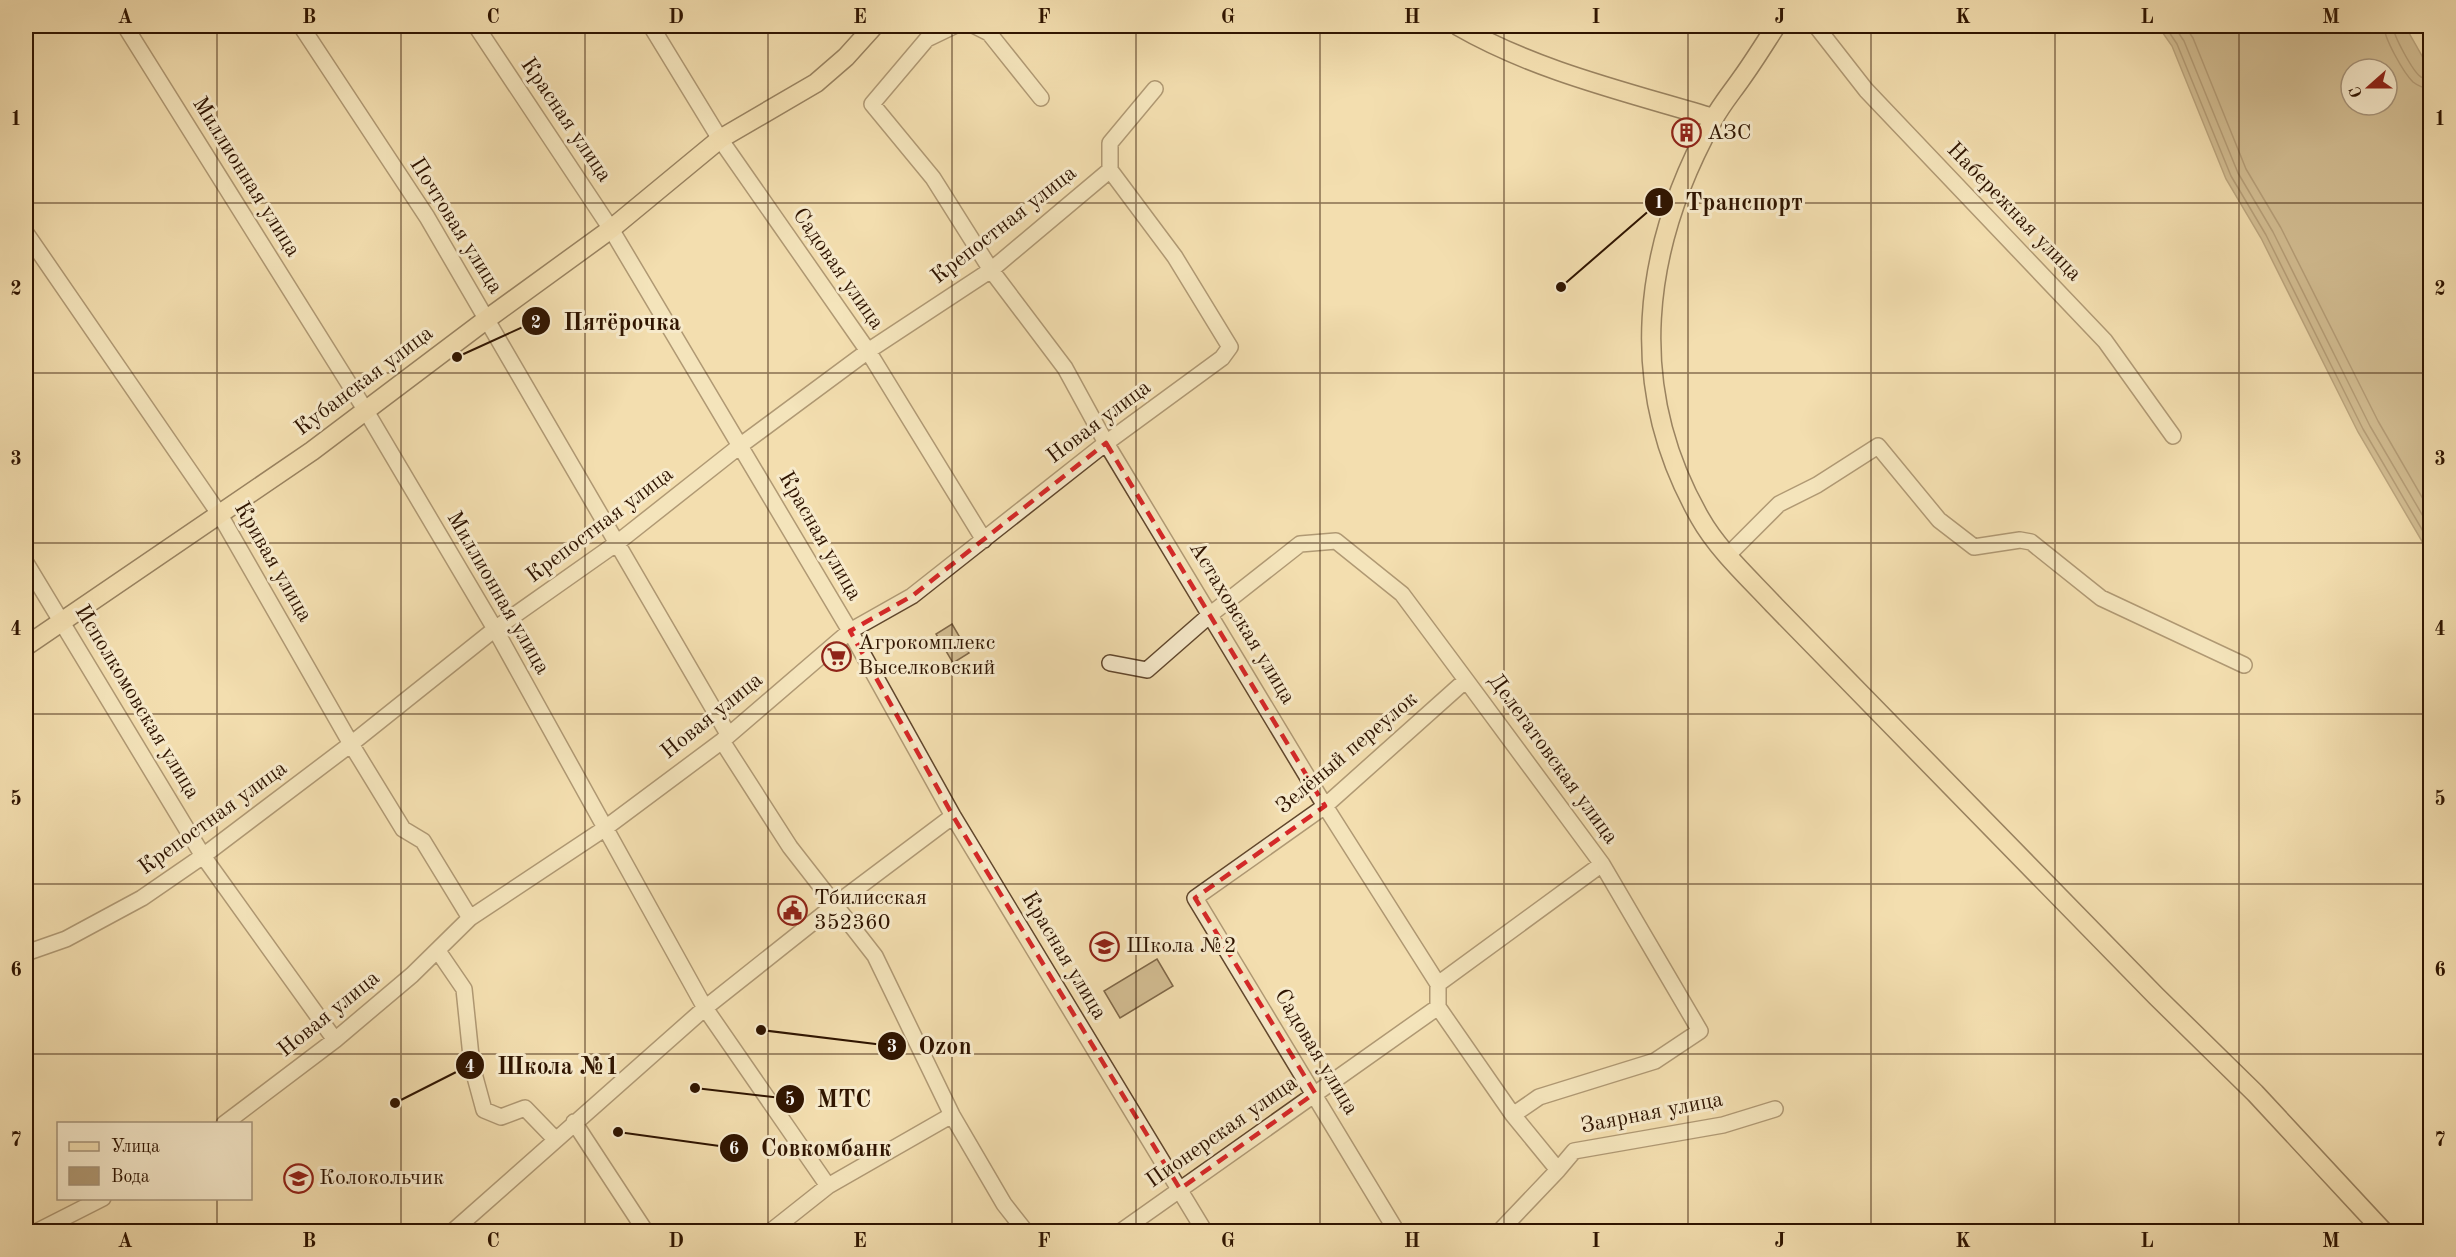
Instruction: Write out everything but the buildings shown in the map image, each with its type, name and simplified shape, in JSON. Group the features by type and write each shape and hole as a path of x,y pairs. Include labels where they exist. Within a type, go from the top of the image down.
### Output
{"main road":[{"name":"Кубанская улица","path":"26,646 220,515 366,411 487,319 612,229 720,139 816,83 846,57 874,26"},
{"path":"1458,26 1503,50 1565,73 1713,118"},
{"path":"1776,26 1713,118 1683,180 1658,264 1650,316 1650,349 1658,405 1671,455 1701,520 1728,555 1774,605 2156,996 2255,1093 2384,1232"}],"street":[{"name":"Миллионная улица","path":"125,26 366,411 495,628 604,829 705,1008 828,1186"},
{"name":"Почтовая улица","path":"301,26 427,217 617,543 725,737 790,847 875,957 952,1115 1004,1204 1026,1232"},
{"name":"Красная улица","path":"476,26 612,229 850,631 953,816 1205,1232"},
{"name":"Садовая улица","path":"651,26 720,139 868,351 984,540"},
{"name":"Астаховская улица","path":"954,26 927,39 872,104 933,178 991,270 1065,368 1106,442 1325,806 1438,984"},
{"path":"975,26 989,33 1041,98"},
{"name":"Набережная улица","path":"1816,26 1866,90 2105,341 2173,436"},
{"name":"Крепостная улица","path":"26,953 66,939 142,898 203,856 351,744 495,628 617,543 741,445 868,351 991,270 1110,170 1110,143 1155,89"},
{"name":"Новая улица","path":"227,1122 335,1040 438,951 470,918 604,829 725,737 850,631 912,596 1106,442 1222,358 1230,347 1175,257 1110,170"},
{"name":"Кривая улица","path":"26,232 220,515 351,744 403,829 423,841 470,918"},
{"path":"1728,555 1779,504 1818,485 1878,446 1939,520 1974,547 2020,540 2031,542 2101,598 2244,664"},
{"name":"Делегатовская улица","path":"1211,614 1300,544 1335,541 1402,594 1602,864 1700,1031"},
{"name":"Исполкомовская улица","path":"26,563 203,856 335,1040"},
{"path":"1110,663 1148,670 1211,614"},
{"name":"Зелёный переулок","path":"1194,898 1325,806 1466,680"},
{"path":"452,1232 705,1008 836,904 953,816"},
{"path":"1558,1170 1513,1115 1438,1007 1438,984 1602,864"},
{"name":"Садовая улица","path":"1194,898 1315,1093 1397,1232"},
{"path":"438,951 464,989 471,1066 484,1110 501,1117 525,1108 555,1139"},
{"name":"Пионерская улица","path":"1120,1232 1438,1007"},
{"name":"Заярная улица","path":"1513,1115 1539,1096 1655,1061 1700,1031"},
{"name":"Заярная улица","path":"1499,1232 1574,1150 1723,1125 1775,1109"},
{"path":"770,1232 828,1186 952,1115"},
{"path":"574,1122 646,1232"},
{"path":"36,1232 99,1200"}],"highlighted area":[{"path":"1106,443 1325,806 1195,898 1315,1093 1180,1189 953,816 850,631 912,596"}],"shaded area":[{"path":"952,624 969,653 953,663 936,634"},
{"path":"1157,959 1173,986 1120,1018 1104,991"}],"water":[{"path":"2158,26 2405,26 2430,70 2430,555 2358,432 2261,238 2226,179 2172,46"}],"place":[{"name":"АЗС","path":"1686,133"},
{"name":"Транспорт","path":"1561,287"},
{"name":"Пятёрочка","path":"457,357"},
{"name":"Агрокомплекс Выселковский","path":"837,656"},
{"name":"Тбилисская 352360","path":"793,911"},
{"name":"Школа №2","path":"1105,946"},
{"name":"Ozon","path":"761,1030"},
{"name":"МТС","path":"695,1088"},
{"name":"Школа №1","path":"395,1103"},
{"name":"Совкомбанк","path":"618,1132"},
{"name":"Колокольчик","path":"298,1178"}]}
